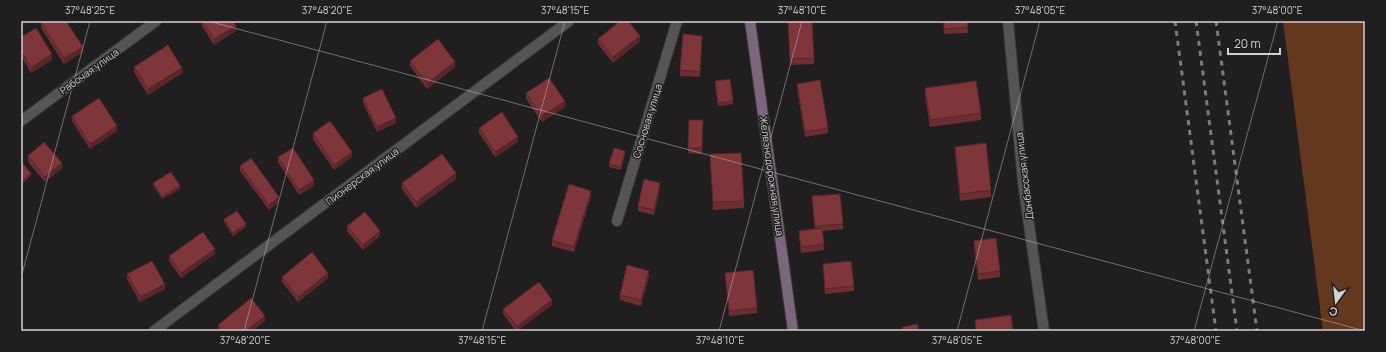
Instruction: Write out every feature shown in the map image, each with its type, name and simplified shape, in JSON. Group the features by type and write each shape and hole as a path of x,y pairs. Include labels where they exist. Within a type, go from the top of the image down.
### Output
{"street":[{"name":"Рабочая улица","path":"21,121 156,21"},
{"name":"Пионерская улица","path":"154,331 569,21"},
{"name":"Сосновая улица","path":"617,221 677,21"},
{"name":"Железнодорожная улица","path":"750,21 793,331"},
{"name":"Донбасская улица","path":"1008,21 1023,182 1044,331"}],"shaded area":[{"path":"1283,21 1365,21 1365,331 1323,331"}],"building":[{"path":"44,21 66,21 83,47 64,58 41,23"},
{"path":"202,21 233,21 236,26 214,39"},
{"path":"620,21 628,21 640,36 613,57 598,39"},
{"path":"788,21 812,21 814,58 790,59"},
{"path":"944,21 967,21 968,27 944,29"},
{"path":"36,28 52,54 31,67 21,51 21,37"},
{"path":"683,34 702,36 700,72 680,70"},
{"path":"438,39 455,62 427,83 410,61"},
{"path":"168,45 182,68 148,89 134,67"},
{"path":"549,78 565,101 542,116 526,93"},
{"path":"730,79 733,101 718,103 715,81"},
{"path":"820,80 828,128 805,132 797,84"},
{"path":"976,81 981,113 930,120 925,88"},
{"path":"382,89 396,118 377,127 363,98"},
{"path":"99,98 117,126 90,144 72,116"},
{"path":"502,112 518,137 495,152 479,128"},
{"path":"689,120 703,120 702,148 688,148"},
{"path":"330,121 352,152 334,165 313,133"},
{"path":"44,142 62,163 45,177 28,156"},
{"path":"986,143 991,190 960,194 955,147"},
{"path":"293,148 314,180 299,190 278,157"},
{"path":"614,148 625,151 621,167 609,164"},
{"path":"741,153 744,201 713,202 710,154"},
{"path":"442,154 456,173 416,202 402,183"},
{"path":"251,158 279,197 269,205 240,166"},
{"path":"22,162 31,174 21,182 21,163"},
{"path":"171,172 180,186 162,197 153,183"},
{"path":"644,179 660,183 654,210 638,206"},
{"path":"569,184 591,191 574,247 552,240"},
{"path":"840,194 843,224 815,226 812,196"},
{"path":"237,211 246,224 233,233 224,219"},
{"path":"365,212 380,231 363,245 347,226"},
{"path":"822,228 824,244 801,247 799,231"},
{"path":"203,232 215,249 181,273 169,256"},
{"path":"996,238 1000,271 978,274 974,241"},
{"path":"312,252 328,273 298,297 282,277"},
{"path":"152,261 165,284 140,297 127,274"},
{"path":"851,261 854,286 825,289 823,264"},
{"path":"627,265 649,271 641,300 620,295"},
{"path":"753,270 757,308 729,311 725,273"},
{"path":"539,282 552,300 517,326 503,309"},
{"path":"251,298 265,316 246,331 222,331 218,325"},
{"path":"1011,315 1013,331 976,331 975,320"},
{"path":"918,324 918,331 903,331 902,327"}],"railway":[{"path":"1175,21 1216,331"},
{"path":"1196,21 1237,331"},
{"path":"1216,21 1257,331"}]}
